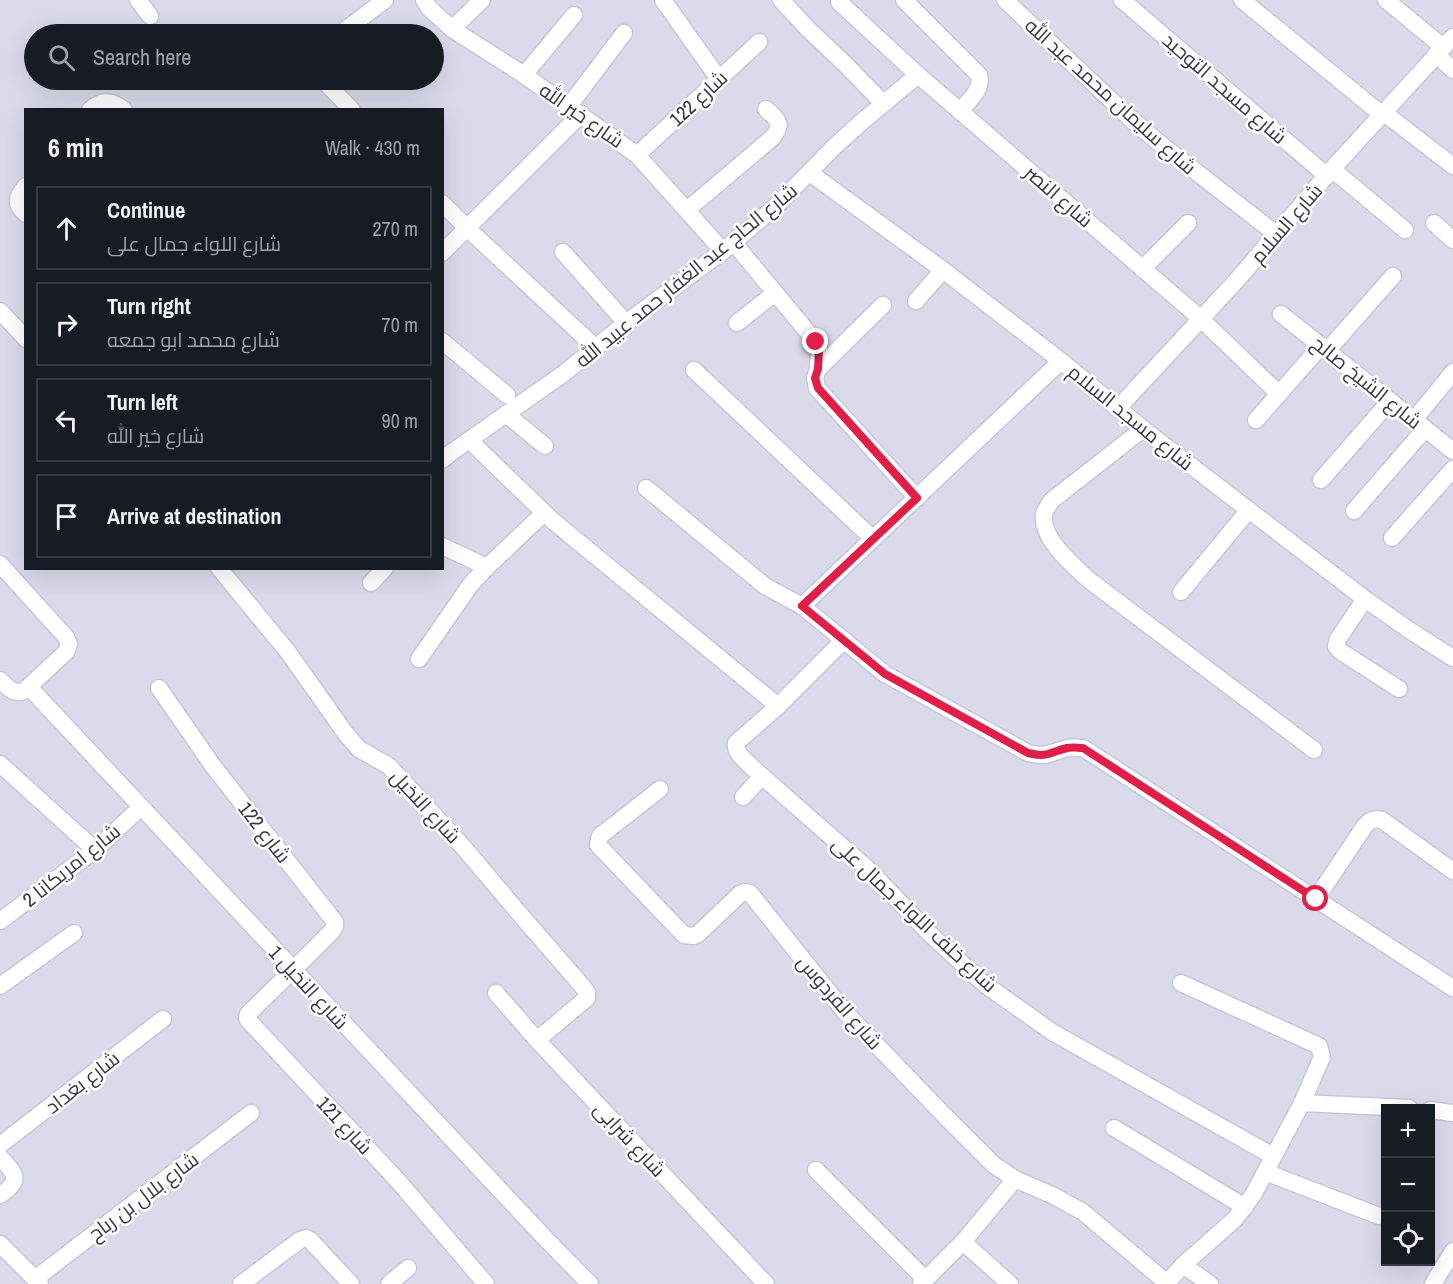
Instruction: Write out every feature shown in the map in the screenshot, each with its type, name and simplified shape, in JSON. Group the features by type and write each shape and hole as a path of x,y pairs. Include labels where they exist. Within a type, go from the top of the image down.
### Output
{"street":[{"path":"138,0 150,16"},
{"path":"353,24 385,0"},
{"name":"شارع خير الله","path":"424,0 429,8 452,29 524,75 637,155 687,210 775,292 816,342 819,350 815,378 818,388 917,498"},
{"path":"452,29 482,0"},
{"path":"663,0 719,79"},
{"path":"781,0 883,103"},
{"path":"904,0 979,75 981,82 978,89 960,111"},
{"name":"شارع سليمان محمد عبد الله","path":"1005,0 1132,120 1276,234"},
{"name":"شارع مسجد التوحيد","path":"1122,0 1329,172 1405,230"},
{"path":"1242,0 1382,113 1453,166"},
{"path":"1386,0 1444,46 1453,70"},
{"name":"شارع النصر","path":"839,2 918,75 1200,318 1278,393"},
{"path":"524,75 574,15"},
{"path":"444,251 468,229 575,110 624,33"},
{"name":"شارع 122","path":"637,155 759,42"},
{"name":"شارع السلام","path":"1118,408 1237,280 1329,172 1444,46"},
{"name":"شارع الحاج عبد الغفار حمد عبيد الله","path":"444,459 563,374 728,246 775,207 835,146 918,75"},
{"path":"333,90 350,108"},
{"path":"93,108 104,102 111,102 122,108"},
{"path":"687,210 778,132 778,121 766,109"},
{"name":"شارع مسجد السلام","path":"810,173 943,270 1061,361 1248,511 1365,599 1453,658"},
{"path":"24,188 17,198 19,208 24,212"},
{"path":"444,204 596,348"},
{"path":"1142,269 1188,223"},
{"path":"1434,223 1453,240"},
{"path":"563,252 626,323"},
{"path":"916,301 943,270"},
{"path":"1256,420 1278,393 1393,276"},
{"path":"737,323 775,292"},
{"path":"818,369 883,305"},
{"path":"0,311 24,337"},
{"name":"شارع الشيخ صالح","path":"1281,314 1453,451"},
{"path":"444,343 507,395"},
{"path":"802,606 1061,361"},
{"path":"694,370 873,539"},
{"path":"1354,511 1419,424 1453,372"},
{"path":"1321,480 1390,401"},
{"path":"506,414 545,446"},
{"path":"1143,429 1051,501 1044,513 1045,527 1059,550 1089,580 1314,750"},
{"path":"469,440 544,513 778,706"},
{"path":"1392,538 1453,469"},
{"path":"646,488 765,586 802,606 885,674 1028,753 1038,756 1049,755 1067,748 1083,748 1453,988"},
{"path":"1181,592 1248,511"},
{"path":"419,658 471,584 544,513"},
{"path":"444,547 487,567"},
{"path":"0,564 68,640 66,652 21,693 14,692 0,680"},
{"name":"شارع النخيل","path":"221,570 288,652 352,742 359,749 389,766 465,849 587,992 587,998 537,1040"},
{"path":"371,584 383,570"},
{"path":"1365,599 1338,639 1336,646 1399,689"},
{"name":"شارع خلف اللواء جمال على","path":"844,640 778,706 737,741 735,745 737,751 762,776 869,870 929,933 982,983 1052,1032 1274,1156"},
{"name":"شارع النخيل 1","path":"29,687 590,1284"},
{"name":"شارع 122","path":"159,688 213,766 335,922 333,930 293,970"},
{"path":"0,764 96,850"},
{"path":"743,796 762,776"},
{"name":"شارع الفردوس","path":"660,789 600,836 598,842 600,848 684,935 698,934 740,894 750,893 844,1011 994,1165 1015,1179 1083,1212 1166,1283"},
{"name":"شارع امريكانا 2","path":"0,921 96,850 141,807"},
{"path":"1316,899 1364,827 1368,822 1376,819 1382,819 1453,871"},
{"path":"0,986 74,933"},
{"name":"شارع 121","path":"293,970 248,1014 247,1018 399,1182 486,1284"},
{"path":"1166,1283 1245,1208 1302,1103 1322,1057 1319,1046 1181,983"},
{"name":"شارع شرابى","path":"496,993 537,1040 766,1284"},
{"name":"شارع بغداد","path":"0,1145 163,1019"},
{"path":"1302,1103 1381,1107"},
{"path":"1435,1111 1453,1113"},
{"name":"شارع بلال بن رباح","path":"38,1281 251,1113"},
{"path":"1114,1128 1245,1208"},
{"path":"0,1157 13,1172 15,1178 13,1185 0,1195"},
{"path":"816,1170 923,1282 963,1242 1015,1179"},
{"path":"1265,1172 1378,1216"},
{"path":"241,1284 300,1240 306,1238 351,1284"},
{"path":"963,1242 1010,1284"},
{"path":"0,1244 38,1281"},
{"path":"1433,1284 1453,1251"},
{"path":"1183,1265 1210,1284"},
{"path":"389,1284 408,1268"}],"shaded area":[{"path":"0,0 1453,0 1453,1284 0,1284"}],"route":[{"path":"816,342 819,350 815,378 818,388 917,498 802,606 885,674 1028,753 1038,756 1049,755 1067,748 1083,748 1316,899"}]}
